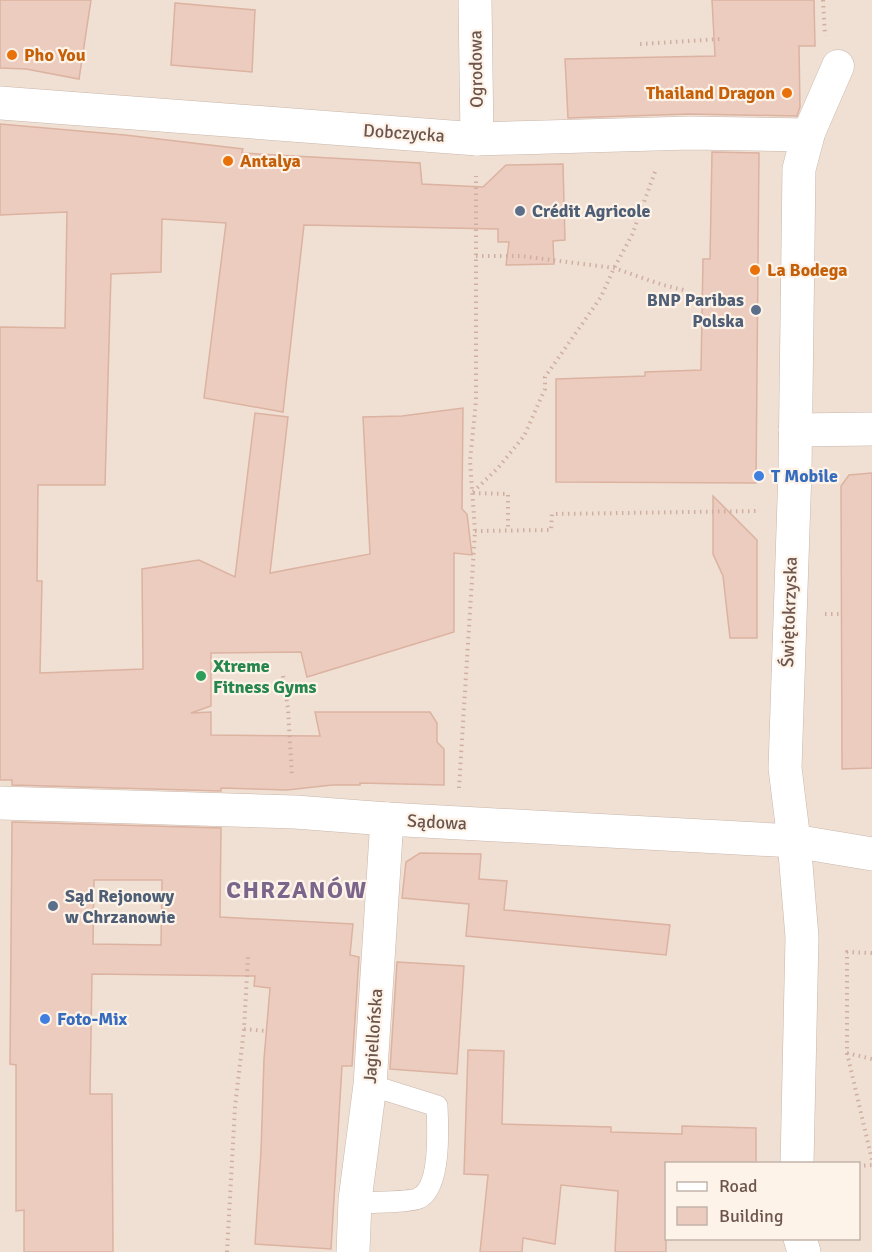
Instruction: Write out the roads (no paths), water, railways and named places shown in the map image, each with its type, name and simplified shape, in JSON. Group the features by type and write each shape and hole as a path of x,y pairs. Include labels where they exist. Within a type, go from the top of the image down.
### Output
{"street":[{"name":"Ogrodowa","path":"475,0 477,139"},
{"name":"Świętokrzyska","path":"797,1162 802,937 785,768 800,169 832,54"},
{"name":"Dobczycka","path":"0,103 477,139 690,133 808,135"},
{"path":"795,430 872,429"},
{"name":"Sądowa","path":"0,803 295,812 794,841 872,854"},
{"name":"Jagiellońska","path":"353,1252 355,1200 370,1085 387,819"}],"lane":[{"path":"355,1200 364,1203 418,1199 430,1188 439,1138 437,1106 370,1085"}],"place":[{"name":"Pho You","path":"12,55"},
{"name":"Thailand Dragon","path":"787,93"},
{"name":"Antalya","path":"228,161"},
{"name":"Crédit Agricole","path":"520,211"},
{"name":"La Bodega","path":"755,270"},
{"name":"BNP Paribas Polska","path":"756,310"},
{"name":"T Mobile","path":"759,476"},
{"name":"Xtreme Fitness Gyms","path":"201,676"},
{"name":"Sąd Rejonowy w Chrzanowie","path":"53,906"},
{"name":"Foto-Mix","path":"45,1019"}],"district":[{"name":"CHRZANÓW","path":"297,890"}]}
